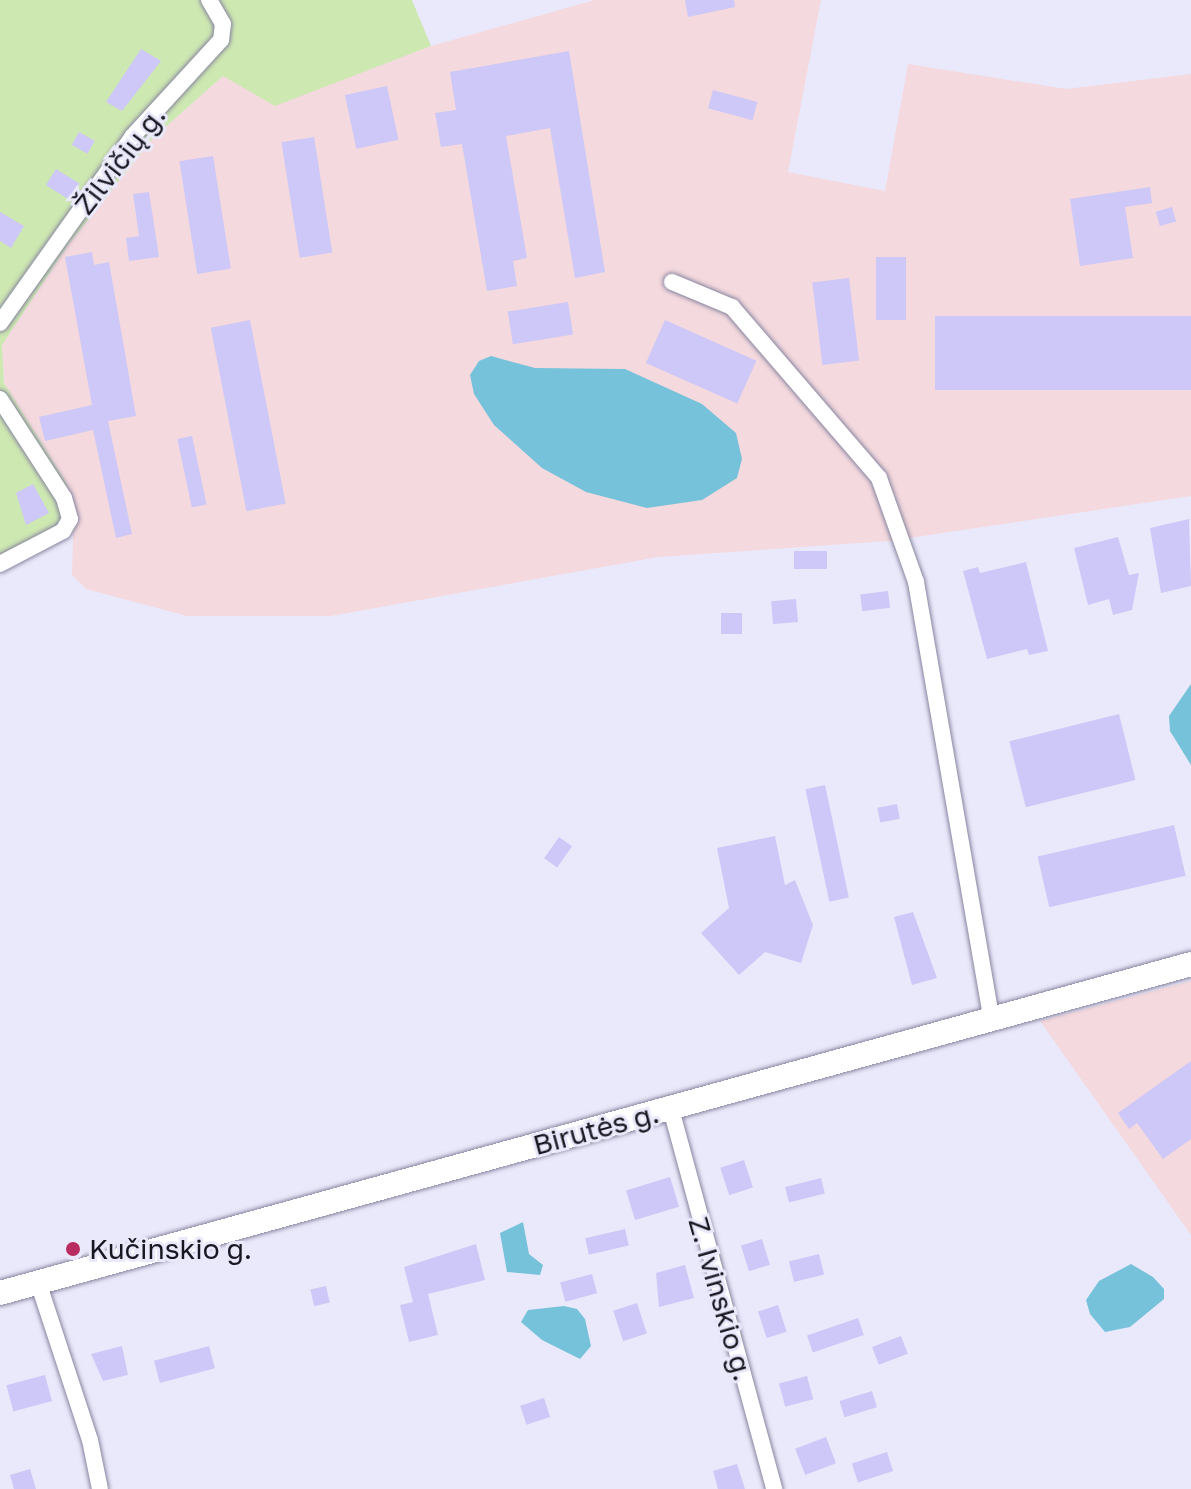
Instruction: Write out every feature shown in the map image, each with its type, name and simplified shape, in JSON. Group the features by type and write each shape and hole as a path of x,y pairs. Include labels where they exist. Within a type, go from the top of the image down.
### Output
{"main road":[{"name":"Birutės g.","path":"0,1293 1191,964"}],"street":[{"name":"Žilvičių g.","path":"0,323 132,137 221,40 223,24 209,0"},
{"path":"672,282 732,307 879,478 916,582 992,1021"},
{"path":"0,399 64,498 70,519 63,531 0,564"},
{"name":"Z. Ivinskio g.","path":"671,1109 774,1489"},
{"path":"38,1282 90,1440 100,1489"}],"shaded area":[{"path":"595,0 821,0 788,172 885,191 908,64 1066,89 1191,74 1191,496 889,541 658,557 331,616 187,616 86,589 72,575 74,501 4,383 2,345 68,245 153,138 224,75 275,105 431,46"},
{"path":"1191,981 1191,1235 1040,1021"}],"green space":[{"path":"0,0 412,0 431,46 275,106 223,76 153,138 68,245 2,345 4,383 67,484 75,530 0,572"}],"water":[{"path":"491,356 535,368 625,369 702,404 736,433 742,459 737,478 702,500 647,508 586,492 542,468 494,425 474,394 470,375 479,361"},
{"path":"1191,684 1191,765 1170,731 1169,716"},
{"path":"523,1222 529,1254 543,1265 540,1275 507,1272 500,1233"},
{"path":"1131,1264 1153,1277 1164,1289 1164,1299 1130,1327 1105,1332 1090,1314 1086,1300 1099,1281"},
{"path":"564,1306 577,1309 585,1319 591,1346 580,1359 542,1340 521,1322 528,1310"}],"building":[{"path":"685,0 734,0 735,7 688,17"},
{"path":"141,49 161,61 122,111 106,102"},
{"path":"569,51 605,272 575,278 550,128 506,136 527,258 513,261 517,286 487,291 462,144 441,147 435,113 456,110 450,72"},
{"path":"387,86 398,140 356,149 345,95"},
{"path":"713,90 757,102 753,120 708,108"},
{"path":"79,132 95,141 87,154 72,145"},
{"path":"314,137 332,253 300,258 281,142"},
{"path":"213,156 231,269 197,274 179,161"},
{"path":"56,169 80,184 70,200 46,185"},
{"path":"1150,187 1152,203 1125,207 1133,258 1080,266 1070,199"},
{"path":"149,192 159,257 129,261 126,238 139,236 133,194"},
{"path":"1172,207 1176,221 1160,226 1156,212"},
{"path":"0,212 24,226 11,248 0,241"},
{"path":"92,252 94,265 109,262 136,416 108,421 132,534 116,538 93,430 45,441 39,417 92,405 65,257"},
{"path":"876,257 906,257 906,320 876,320"},
{"path":"849,278 859,360 822,365 812,283"},
{"path":"568,302 573,335 513,344 508,312"},
{"path":"935,316 1191,316 1191,390 935,390"},
{"path":"250,320 286,504 246,511 211,328"},
{"path":"665,320 756,361 737,404 646,363"},
{"path":"192,436 207,504 192,508 177,439"},
{"path":"33,484 49,513 26,525 16,493"},
{"path":"1189,519 1191,586 1161,593 1150,528"},
{"path":"1118,537 1129,575 1139,573 1132,610 1113,615 1109,599 1088,605 1074,548"},
{"path":"794,551 827,551 827,569 794,569"},
{"path":"1026,562 1048,651 1029,655 1027,649 987,659 963,571 978,567 980,573"},
{"path":"888,591 890,608 862,611 860,594"},
{"path":"796,599 798,622 773,624 771,601"},
{"path":"721,613 742,613 742,634 721,634"},
{"path":"1119,714 1135,780 1026,807 1009,741"},
{"path":"825,785 849,897 829,902 805,789"},
{"path":"897,804 900,819 880,823 877,808"},
{"path":"1174,825 1186,876 1049,907 1038,856"},
{"path":"775,836 785,885 795,880 813,925 801,963 765,952 739,975 701,933 729,908 717,848"},
{"path":"559,837 572,846 557,867 544,858"},
{"path":"913,912 937,978 912,985 894,917"},
{"path":"1191,1061 1191,1139 1163,1159 1137,1123 1129,1129 1118,1113"},
{"path":"744,1160 753,1188 729,1195 720,1168"},
{"path":"670,1177 679,1207 635,1220 626,1190"},
{"path":"821,1178 825,1194 789,1202 785,1187"},
{"path":"625,1229 629,1246 589,1255 585,1238"},
{"path":"762,1239 770,1265 749,1271 741,1245"},
{"path":"476,1244 485,1280 428,1294 438,1335 409,1342 400,1305 413,1302 404,1267"},
{"path":"819,1254 824,1274 794,1282 789,1261"},
{"path":"685,1265 694,1298 659,1307 656,1273"},
{"path":"592,1274 597,1293 565,1302 560,1283"},
{"path":"326,1286 330,1303 314,1306 310,1290"},
{"path":"637,1303 647,1333 623,1341 613,1311"},
{"path":"778,1305 787,1332 767,1338 758,1311"},
{"path":"858,1318 864,1335 813,1353 807,1336"},
{"path":"901,1336 908,1354 879,1365 872,1347"},
{"path":"122,1346 128,1375 103,1381 91,1354"},
{"path":"209,1346 215,1368 160,1383 154,1361"},
{"path":"45,1375 52,1401 13,1411 6,1385"},
{"path":"807,1376 813,1399 785,1407 779,1384"},
{"path":"872,1391 877,1407 844,1417 839,1401"},
{"path":"544,1398 550,1417 526,1425 520,1406"},
{"path":"826,1437 836,1463 805,1475 795,1449"},
{"path":"887,1452 893,1471 858,1482 852,1463"},
{"path":"737,1464 745,1489 718,1489 713,1471"},
{"path":"30,1469 36,1489 14,1489 10,1475"}],"place":[{"name":"Kučinskio g.","path":"73,1249"}]}
